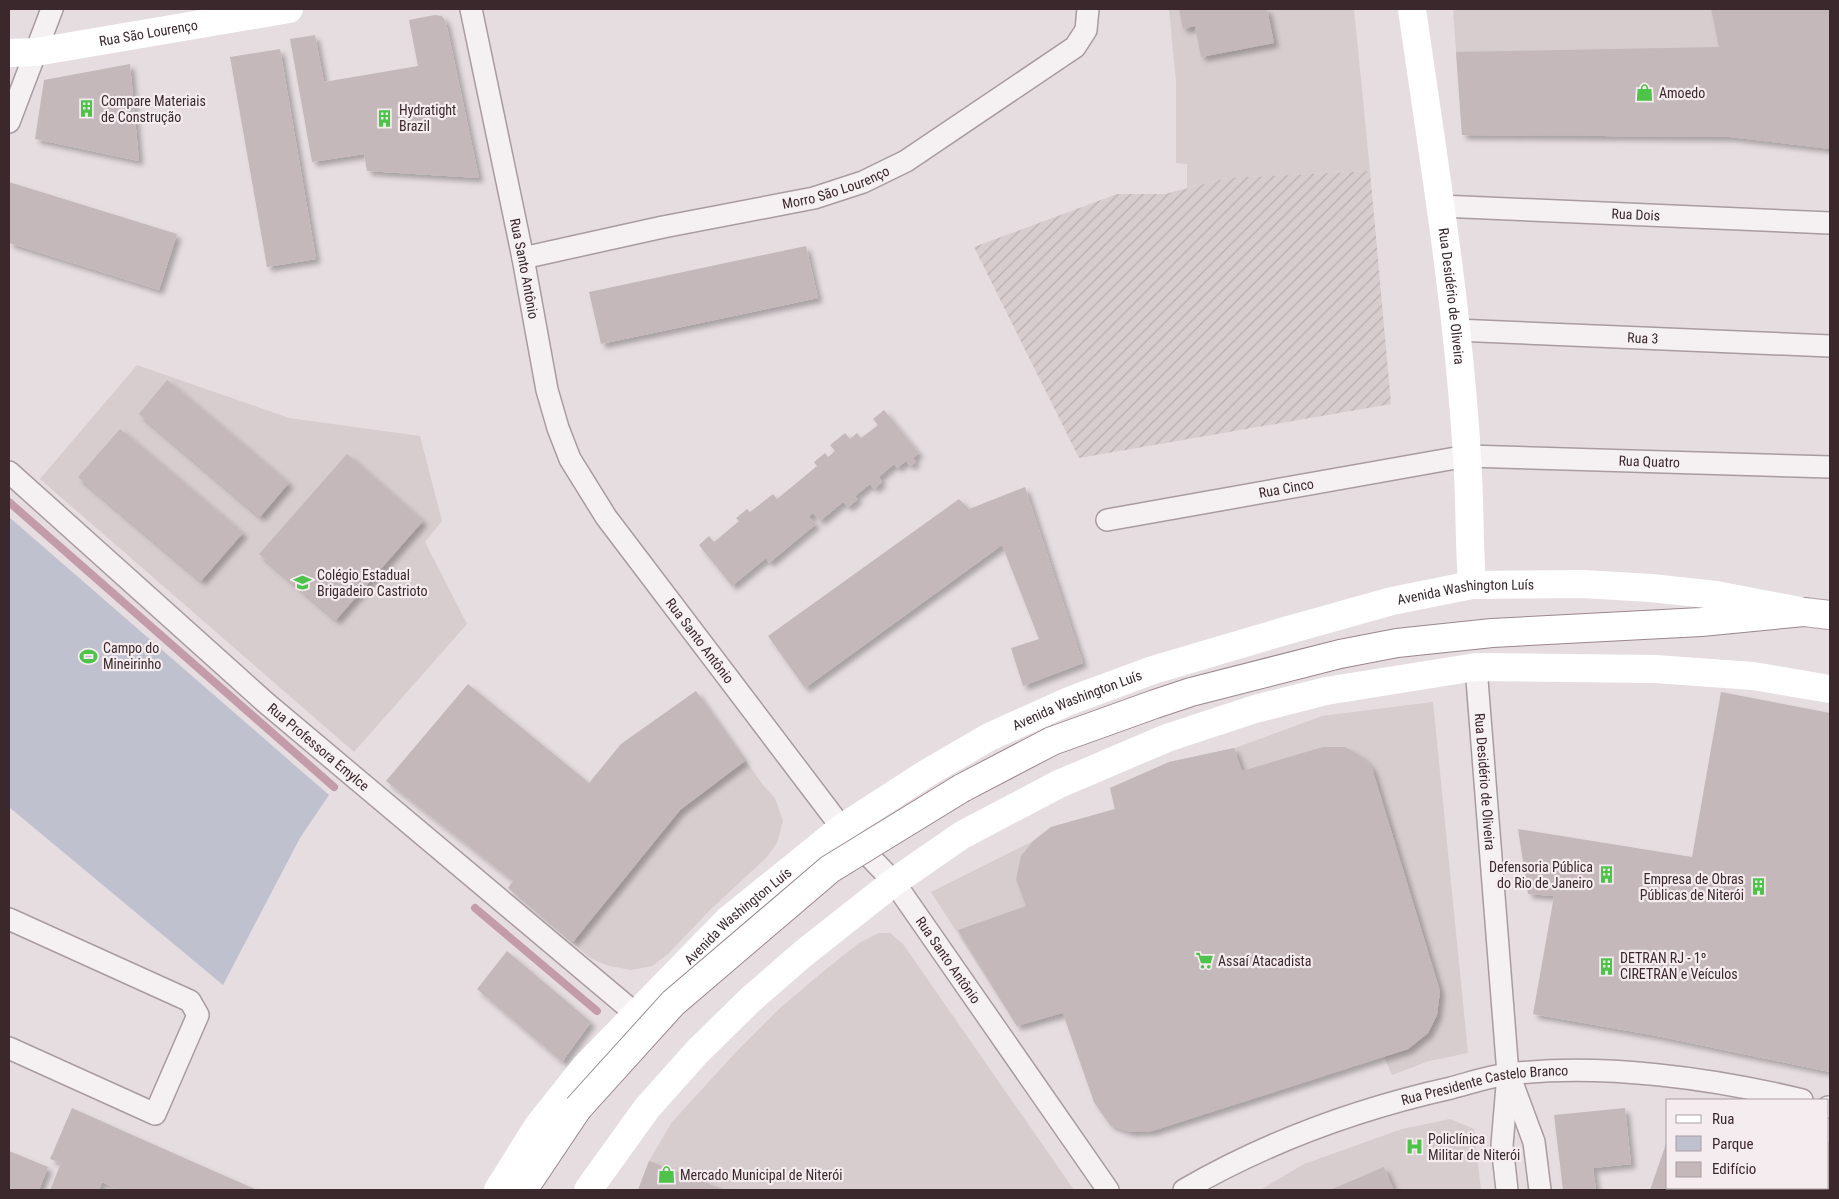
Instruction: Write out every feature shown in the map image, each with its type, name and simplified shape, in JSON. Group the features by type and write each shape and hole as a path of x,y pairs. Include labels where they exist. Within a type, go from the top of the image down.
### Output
{"main road":[{"name":"Rua São Lourenço","path":"9,53 36,52 289,9"},
{"name":"Rua Desidério de Oliveira","path":"1412,9 1440,206 1455,330 1467,456 1472,585"},
{"name":"Avenida Washington Luís","path":"498,1190 538,1126 585,1068 727,921 842,828 927,773 990,737 1070,701 1153,670 1285,631 1392,601 1472,585 1583,584 1651,588 1716,594 1764,602 1804,612 1830,615"},
{"path":"523,1190 578,1108 674,1003 830,869 962,788 1052,741 1191,692 1340,654 1397,643 1492,632 1701,622 1804,612"},
{"path":"588,1190 647,1108 697,1052 750,1000 804,953 894,882 962,835 1059,784 1167,738 1255,710 1326,691 1476,667 1655,669 1753,676 1830,689"}],"street":[{"path":"9,122 52,9"},
{"name":"Rua Santo Antônio","path":"471,9 523,258 548,390 558,428 579,478 606,518 842,828 894,882 1108,1190"},
{"name":"Morro São Lourenço","path":"523,258 663,227 814,198 863,182 906,161 1075,47 1086,30 1088,9"},
{"name":"Rua Dois","path":"1440,206 1830,223"},
{"name":"Rua 3","path":"1455,330 1830,346"},
{"name":"Rua Quatro","path":"1467,456 1830,466"},
{"name":"Rua Cinco","path":"1107,520 1467,456"},
{"name":"Rua Professora Emylce","path":"9,472 265,702 636,1014"},
{"name":"Rua Desidério de Oliveira","path":"1476,667 1508,1074 1502,1145 1507,1190"},
{"path":"9,919 190,1001 198,1015 155,1114 9,1048"},
{"name":"Rua Presidente Castelo Branco","path":"1184,1190 1290,1136 1410,1097 1508,1074 1583,1070 1678,1078 1765,1091 1798,1099"},
{"name":"Rua Desidério de Oliveira","path":"1508,1074 1534,1142 1540,1190"}],"shaded area":[{"path":"1169,9 1354,9 1370,171 1227,178 1187,188 1187,164 1176,163 1176,82"},
{"name":"Amoedo","path":"1453,9 1830,9 1830,149 1730,137 1462,135"},
{"path":"1370,171 1391,404 1079,458 974,247 1117,194 1165,194 1227,178"},
{"name":"Colégio Estadual Brigadeiro Castrioto","path":"137,365 289,418 420,436 442,521 425,542 467,624 354,752 40,479"},
{"path":"696,691 763,785 775,798 783,821 777,843 766,858 710,910 668,954 652,966 632,970 609,966 590,958 508,888 621,744"},
{"name":"Assaí Atacadista","path":"1433,702 1468,1053 1429,1061 1392,1075 1384,1057 1152,1131 1130,1132 1110,1125 1094,1102 1063,1014 1017,1026 931,892 1033,841 1051,827 1115,809 1110,788 1169,762 1235,748 1322,716"},
{"path":"879,933 890,933 903,944 1074,1190 638,1190 649,1161 672,1122 737,1051 780,1008 825,970 859,943"},
{"name":"Policlínica Militar de Niterói","path":"1450,1119 1474,1129 1481,1190 1260,1190 1304,1164 1402,1129"}],"green space":[{"name":"Campo do Mineirinho","path":"9,517 329,795 300,838 223,985 9,807"}],"building":[{"path":"1179,9 1267,9 1274,43 1201,57 1195,26 1183,29"},
{"name":"Amoedo","path":"1711,9 1830,9 1830,149 1730,137 1462,135 1456,52 1719,47"},
{"name":"Hydratight Brazil","path":"435,15 442,16 446,22 479,178 367,171 364,154 312,162 290,39 315,35 324,82 418,66 409,20"},
{"path":"280,49 316,259 267,267 230,57"},
{"name":"Compare Materiais de Construção","path":"130,64 139,161 35,139 44,80"},
{"path":"9,182 177,234 159,290 9,243"},
{"path":"806,246 818,298 601,344 589,292"},
{"path":"167,380 289,483 260,517 139,414"},
{"path":"884,410 919,453 913,458 916,462 910,466 906,461 897,468 894,464 879,477 882,482 874,489 870,484 855,496 858,499 848,507 843,502 820,521 813,513 809,517 816,524 769,563 766,558 732,586 699,545 709,536 714,542 739,521 736,518 747,509 750,512 773,494 777,499 817,466 814,462 825,453 828,457 835,451 830,445 845,433 850,439 857,433 861,438 878,425 873,419"},
{"path":"120,429 243,533 201,581 78,477"},
{"path":"347,454 423,521 336,620 259,554"},
{"path":"1025,487 1083,663 1023,686 1011,648 1039,639 1002,545 805,688 768,636 959,499 969,509"},
{"path":"468,684 589,783 621,744 696,691 745,761 680,810 573,942 508,888 513,881 386,781"},
{"name":"Empresa de Obras Públicas de Niterói","path":"1721,692 1830,713 1830,1072 1657,1036 1533,1014 1554,896 1528,894 1518,829 1692,857"},
{"name":"Assaí Atacadista","path":"1323,747 1345,747 1361,756 1372,768 1440,991 1437,1015 1428,1033 1408,1049 1152,1131 1130,1132 1110,1125 1094,1102 1063,1013 1017,1026 958,930 1026,906 1016,879 1021,856 1033,841 1051,827 1115,809 1110,788 1169,762 1234,748 1242,771"},
{"path":"507,951 591,1022 562,1062 477,989"},
{"path":"72,1108 257,1190 118,1190 102,1182 99,1190 50,1190 61,1163 50,1159"},
{"path":"1625,1108 1631,1164 1593,1168 1596,1190 1563,1190 1554,1115"},
{"path":"1830,1143 1830,1190 1650,1190 1666,1144 1666,1189 1829,1189"},
{"path":"9,1151 48,1167 39,1190 9,1190"},
{"name":"Mercado Municipal de Niterói","path":"649,1161 725,1190 638,1190"},
{"path":"1384,1167 1394,1190 1330,1190"}],"waterway":[{"path":"9,502 334,787"},
{"path":"475,908 597,1011"}],"place":[{"name":"Amoedo","path":"1645,93"},
{"name":"Compare Materiais de Construção","path":"87,109"},
{"name":"Hydratight Brazil","path":"385,118"},
{"name":"Colégio Estadual Brigadeiro Castrioto","path":"303,583"},
{"name":"Campo do Mineirinho","path":"89,656"},
{"name":"Defensoria Pública do Rio de Janeiro","path":"1607,875"},
{"name":"Empresa de Obras Públicas de Niterói","path":"1758,887"},
{"name":"Assaí Atacadista","path":"1204,961"},
{"name":"DETRAN RJ - 1º CIRETRAN e Veículos","path":"1606,966"},
{"name":"Policlínica Militar de Niterói","path":"1414,1147"},
{"name":"Mercado Municipal de Niterói","path":"666,1175"}]}
